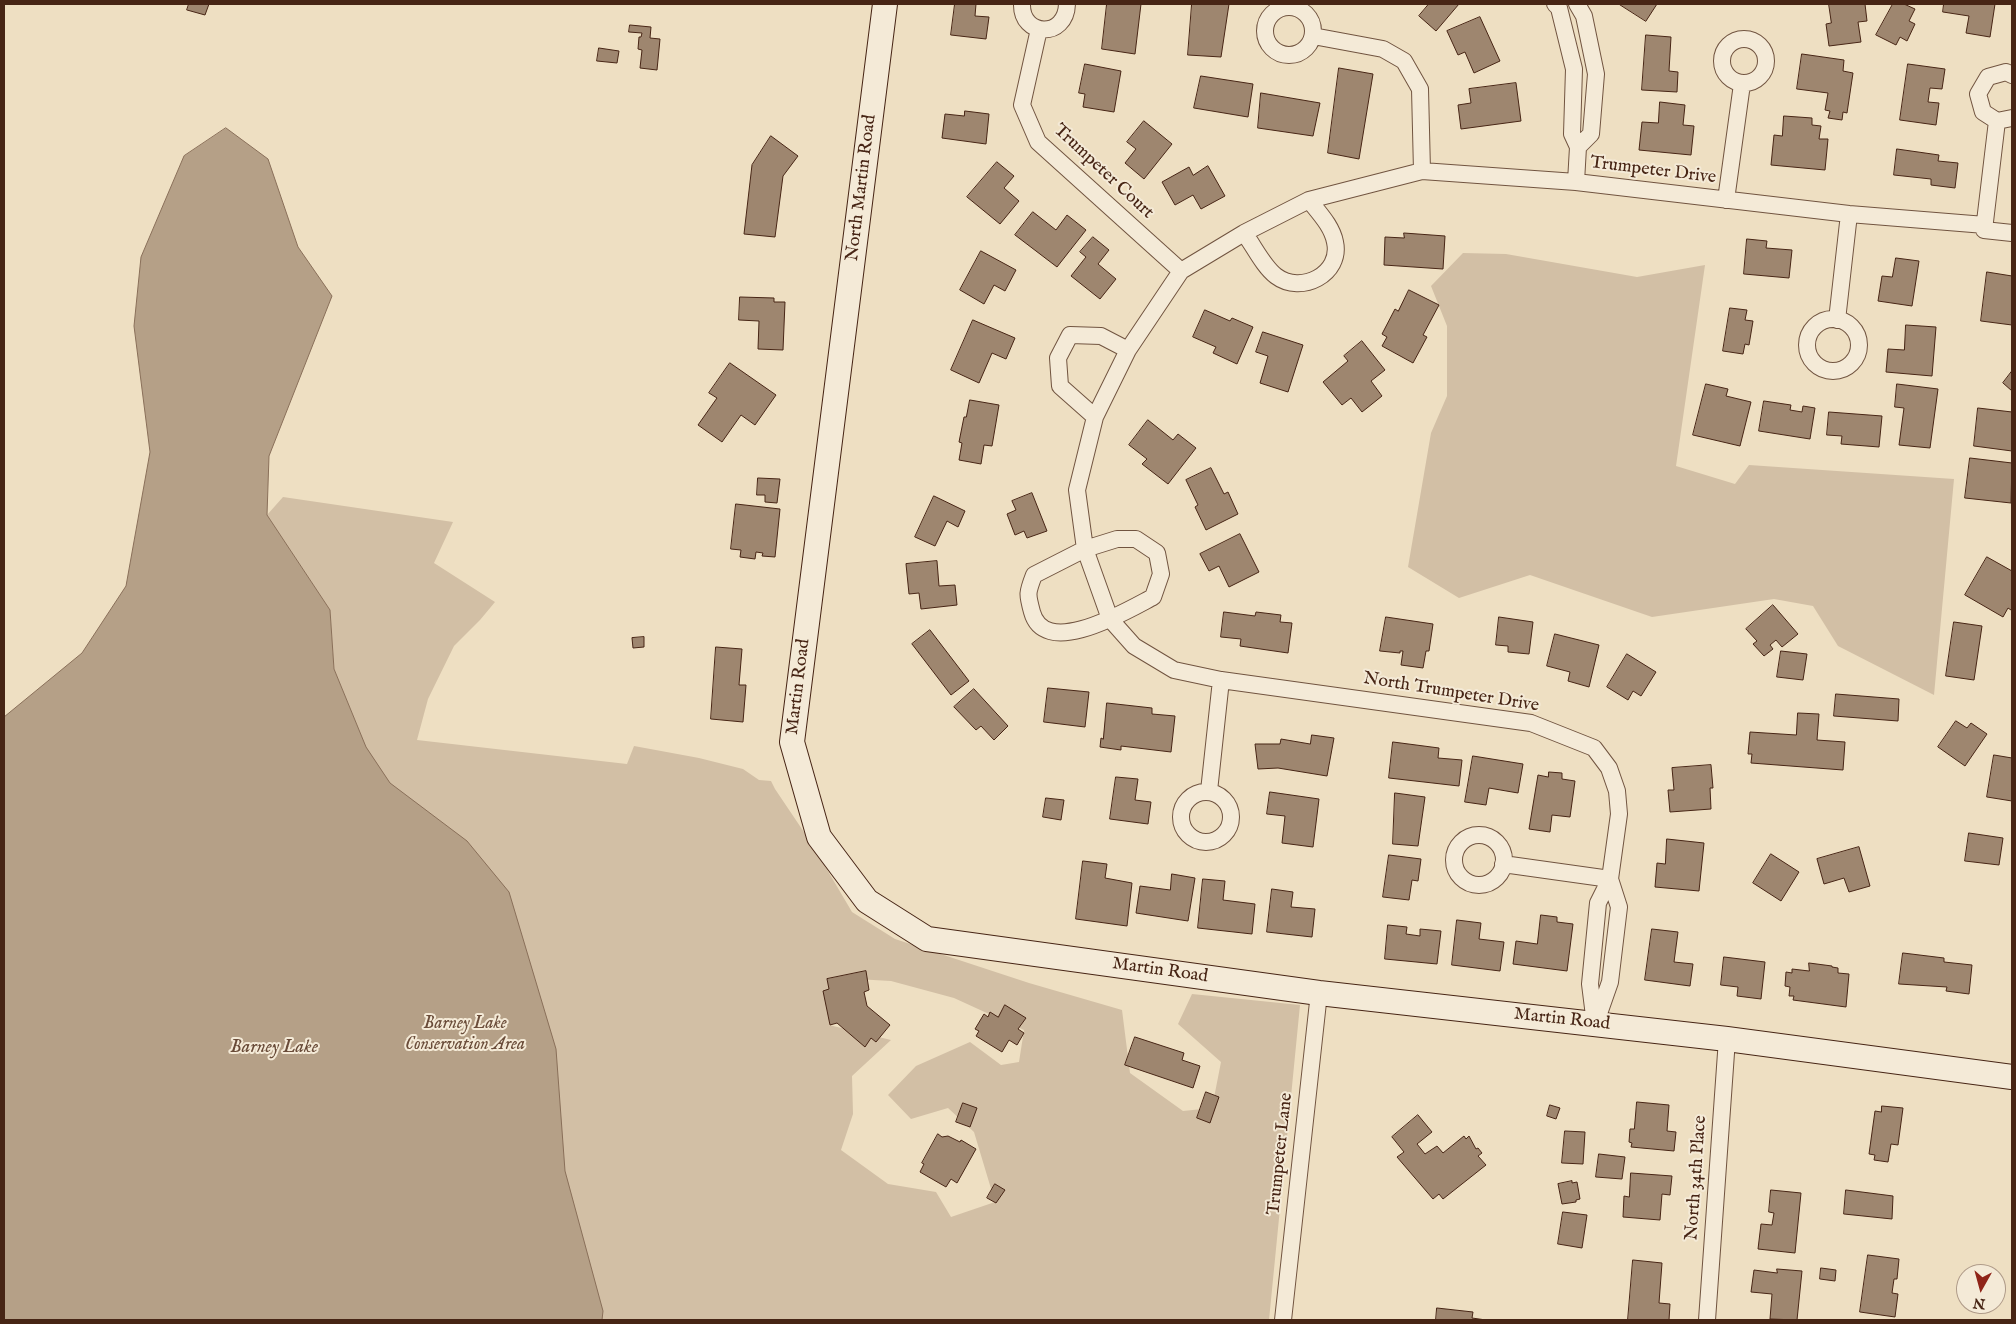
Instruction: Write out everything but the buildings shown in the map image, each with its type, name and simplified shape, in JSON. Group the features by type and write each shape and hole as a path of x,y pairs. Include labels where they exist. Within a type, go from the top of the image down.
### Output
{"street":[{"name":"North Martin Road","path":"840,371 885,4"},
{"path":"1022,4 1021,11 1025,19 1039,29 1057,26 1067,12 1067,4"},
{"path":"1556,4 1559,8 1574,69 1572,134 1578,147 1576,182"},
{"path":"1577,4 1584,16 1596,74 1591,134 1578,147"},
{"name":"Trumpeter Court","path":"1039,29 1022,105 1038,142 1181,271"},
{"path":"1313,36 1382,49 1404,61 1420,89 1422,172"},
{"path":"1985,225 2005,120 1983,112 1978,94 1988,77 2006,72 2012,76"},
{"name":"Trumpeter Drive","path":"1726,200 1742,84"},
{"name":"North Trumpeter Drive","path":"1576,182 1422,172 1309,200 1244,233 1181,271 1128,350 1095,417 1078,490 1085,549 1110,619 1134,646 1174,670 1221,680 1531,723 1594,748 1610,768 1617,791 1619,814 1610,879 1619,906 1610,982 1596,1024"},
{"name":"Trumpeter Drive","path":"1576,182 1849,214 1985,225 1984,230 2012,233"},
{"path":"1244,233 1276,276 1288,282 1303,284 1316,280 1328,271 1334,258 1336,244 1332,230 1309,200"},
{"path":"1837,320 1849,214"},
{"path":"1095,417 1060,386 1058,358 1070,335 1101,336 1128,350"},
{"name":"Martin Road","path":"840,371 792,742 819,837 867,901 927,939 1319,993 1727,1039 2012,1077"},
{"path":"1117,539 1136,539 1157,552 1161,574 1153,597 1110,619 1075,632 1047,630 1034,620 1027,594 1034,575 1085,549 1117,539"},
{"path":"1209,792 1221,680"},
{"path":"1503,864 1610,879"},
{"name":"Trumpeter Lane","path":"1282,1320 1319,993"},
{"name":"North 34th Place","path":"1707,1320 1727,1039"}],"green space":[{"path":"1463,253 1506,254 1637,277 1705,265 1676,466 1735,484 1749,465 1954,479 1934,695 1838,646 1813,606 1774,599 1652,617 1530,575 1459,598 1408,567 1431,433 1447,396 1447,326 1431,286"},
{"name":"Barney Lake Conservation Area","path":"283,497 453,522 434,563 495,602 454,646 428,699 417,740 627,764 634,746 699,758 743,769 759,780 771,781 812,844 852,912 895,939 1029,983 1122,1010 1130,1073 1183,1111 1212,1108 1221,1062 1178,1024 1192,994 1300,1005 1269,1320 147,1320 360,733 334,669 330,610 267,515","holes":["838,978 891,981 954,998 1024,1030 1019,1062 1001,1065 970,1042 916,1066 888,1095 911,1119 948,1108 974,1132 995,1202 951,1217 936,1192 888,1184 841,1150 853,1114 852,1076 891,1040 829,1025"]}],"water":[{"name":"Barney Lake","path":"226,128 268,159 298,247 332,296 269,456 267,515 330,610 334,669 366,747 390,783 467,841 509,892 556,1049 565,1171 603,1311 602,1320 4,1320 4,717 82,653 126,586 150,452 134,326 141,257 184,156"}]}
